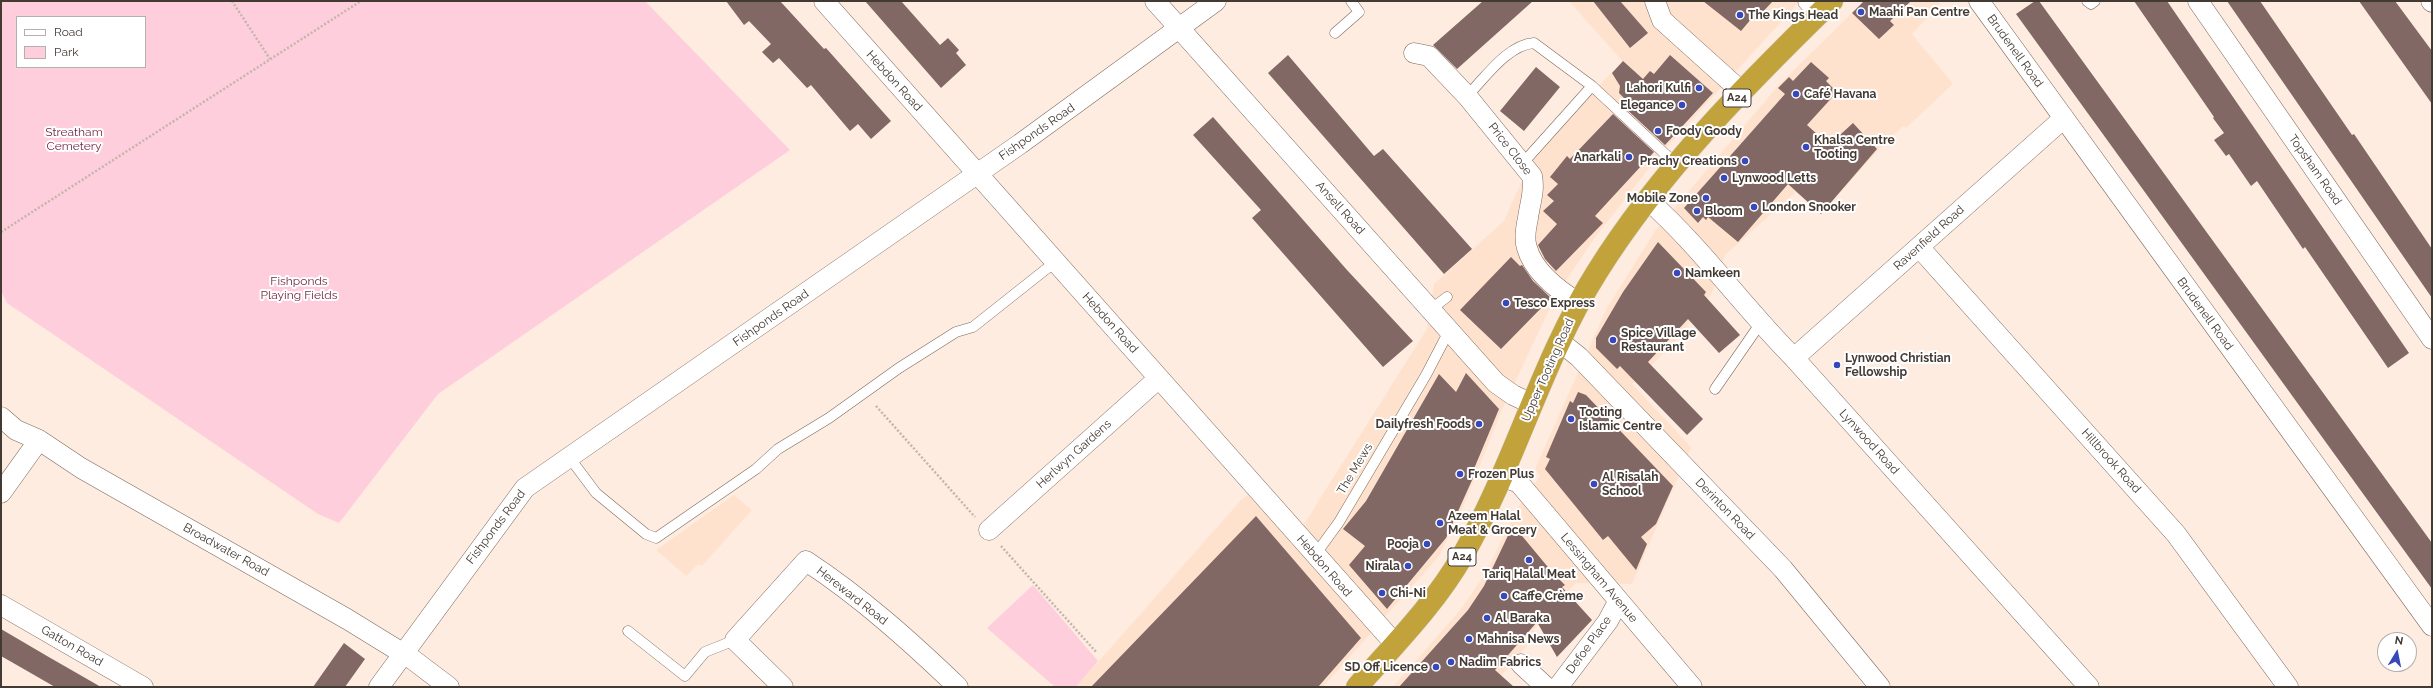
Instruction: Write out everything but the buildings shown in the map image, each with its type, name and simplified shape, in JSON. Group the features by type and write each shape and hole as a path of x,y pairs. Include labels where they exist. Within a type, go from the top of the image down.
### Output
{"highway":[{"name":"Upper Tooting Road","path":"1357,687 1396,645 1456,567 1502,476 1559,341 1597,272 1648,200 1677,164 1820,5"}],"street":[{"name":"Hebdon Road","path":"824,1 1396,645"},
{"name":"Ansell Road","path":"1155,1 1502,389 1532,404"},
{"name":"Fishponds Road","path":"379,687 524,488 977,174 1131,65 1216,1"},
{"name":"Brudenell Road","path":"1979,1 2432,626"},
{"name":"Topsham Road","path":"2198,1 2432,339"},
{"path":"1658,2 1658,13 1662,20 1742,92"},
{"name":"Price Close","path":"1414,53 1429,56 1467,96 1523,163 1532,176 1534,187 1533,201 1528,216 1526,248 1545,276 1566,295 1579,303"},
{"name":"Ravenfield Road","path":"1794,358 2064,118"},
{"name":"Lynwood Road","path":"1648,200 1677,227 1760,324 1794,358 2089,687"},
{"name":"Hillbrook Road","path":"1919,247 2176,534 2288,687"},
{"name":"Derinton Road","path":"1559,341 1579,357 1783,569 1880,687"},
{"name":"Herlwyn Gardens","path":"989,530 1159,378"},
{"name":"Broadwater Road","path":"1,417 16,430 39,440 80,468 347,619 404,654 449,687"},
{"path":"1,494 39,440"},
{"name":"Lessingham Avenue","path":"1502,476 1519,483 1618,602 1692,687"},
{"name":"Hereward Road","path":"735,640 806,561 834,579 919,650 958,687"},
{"name":"Defoe Place","path":"1558,687 1608,621 1618,602"},
{"name":"Gatton Road","path":"1,605 143,687"},
{"path":"735,640 783,687"},
{"path":"1520,664 1546,687"}],"lane":[{"path":"1336,33 1359,12 1351,1"},
{"path":"2088,1 2091,4 2095,1"},
{"path":"1467,96 1507,55 1524,44 1534,43 1543,48 1592,86 1677,164"},
{"path":"1523,163 1592,86"},
{"path":"569,457 596,493 646,534 656,538 756,468 778,449 830,418 899,368 956,332 973,328 1055,262"},
{"path":"1430,310 1447,297"},
{"path":"1715,390 1760,324"},
{"name":"The Mews","path":"1315,555 1339,522 1426,375 1449,331"},
{"path":"628,631 685,676 705,652 735,640"}],"path":[{"path":"232,1 270,59"},
{"path":"1,232 361,1"}],"shaded area":[{"path":"1569,1 1800,1 1656,159 1594,239 1556,295 1501,412 1461,512 1439,556 1323,687 1076,687 1241,500 1263,484 1301,529 1427,329 1434,284 1504,221 1529,165 1603,81 1623,62"},
{"path":"1864,1 1939,1 1940,4 1912,34 1953,84 1906,128 1903,126 1880,148 1821,214 1796,192 1725,255 1712,293 1676,341 1632,384 1691,447 1632,584 1576,583 1533,630 1537,634 1491,687 1393,687 1461,609 1487,571 1515,512 1540,476 1535,469 1606,310 1655,231 1778,86"},
{"path":"734,495 752,510 702,566 698,564 686,576 656,550"}],"green space":[{"name":"Fishponds Playing Fields","path":"1,1 645,1 790,150 438,394 339,523 318,514 7,303 1,291"},
{"path":"1033,585 1098,661 1076,687 1055,687 987,628"}],"place":[{"name":"Maahi Pan Centre","path":"1861,12"},
{"name":"The Kings Head","path":"1740,15"},
{"name":"Lahori Kulfi","path":"1699,88"},
{"name":"Café Havana","path":"1796,94"},
{"name":"Elegance","path":"1682,105"},
{"name":"Foody Goody","path":"1658,131"},
{"name":"Khalsa Centre Tooting","path":"1806,147"},
{"name":"Anarkali","path":"1629,157"},
{"name":"Prachy Creations","path":"1745,161"},
{"name":"Lynwood Letts","path":"1724,178"},
{"name":"Mobile Zone","path":"1706,198"},
{"name":"London Snooker","path":"1754,207"},
{"name":"Bloom","path":"1697,211"},
{"name":"Namkeen","path":"1677,273"},
{"name":"Tesco Express","path":"1506,303"},
{"name":"Spice Village Restaurant","path":"1613,340"},
{"name":"Lynwood Christian Fellowship","path":"1837,365"},
{"name":"Tooting Islamic Centre","path":"1571,419"},
{"name":"Dailyfresh Foods","path":"1479,424"},
{"name":"Frozen Plus","path":"1460,474"},
{"name":"Al Risalah School","path":"1594,484"},
{"name":"Azeem Halal Meat & Grocery","path":"1440,523"},
{"name":"Pooja","path":"1427,544"},
{"name":"Tariq Halal Meat","path":"1529,560"},
{"name":"Nirala","path":"1408,566"},
{"name":"Chi-Ni","path":"1382,593"},
{"name":"Caffe Crème","path":"1504,596"},
{"name":"Al Baraka","path":"1487,618"},
{"name":"Mahnisa News","path":"1469,639"},
{"name":"Nadim Fabrics","path":"1451,662"},
{"name":"SD Off Licence","path":"1436,667"}],"park label":[{"name":"Streatham Cemetery","path":"74,139"}]}
